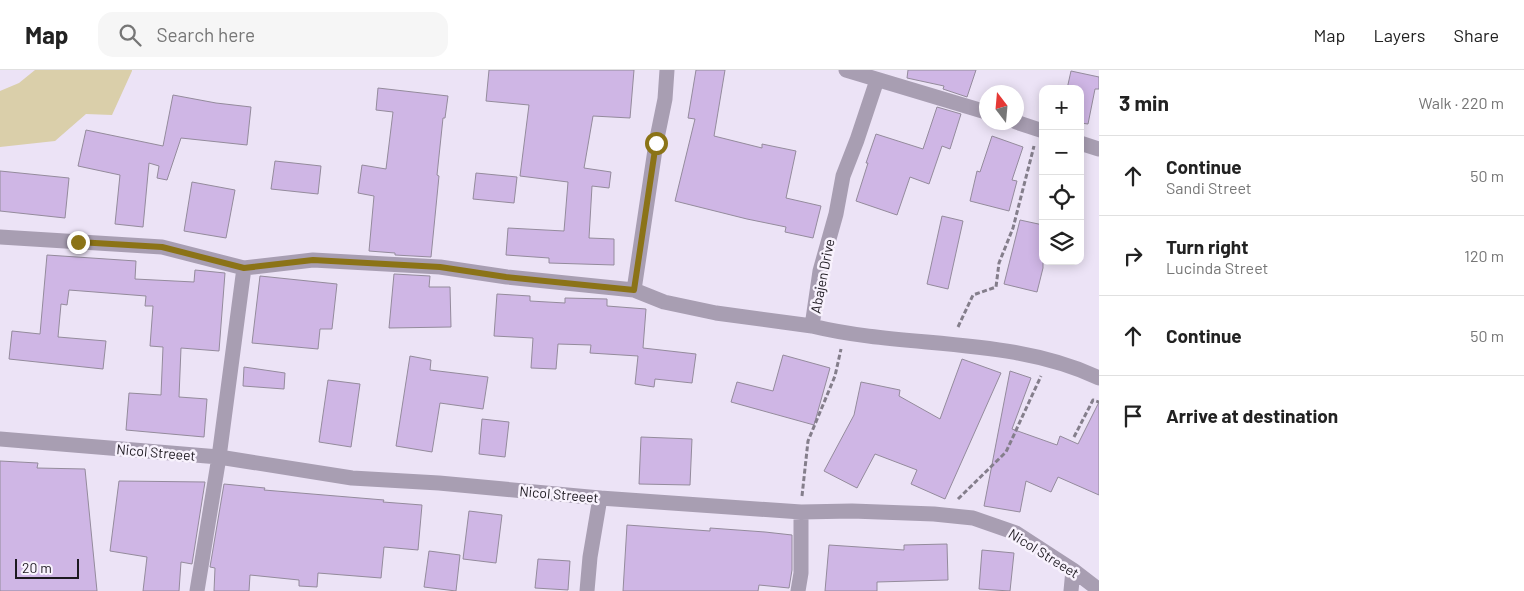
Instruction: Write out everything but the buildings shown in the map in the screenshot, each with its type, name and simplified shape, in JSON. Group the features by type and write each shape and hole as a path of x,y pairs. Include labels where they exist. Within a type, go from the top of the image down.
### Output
{"street":[{"path":"634,290 654,153 665,99 667,70"},
{"path":"846,70 979,110"},
{"name":"Abajen Drive","path":"244,268 313,260 440,267 506,277 634,290 664,302 716,313 812,326 820,271 836,214 843,176 857,140 876,80"},
{"path":"1024,125 1039,130"},
{"path":"1084,144 1099,149"},
{"path":"0,237 162,247 244,268 219,457 197,591"},
{"path":"812,326 844,333 950,344 1049,359 1099,378"},
{"name":"Nicol Streeet","path":"0,439 219,457 352,478 439,483 600,498 801,512 852,511 934,514 974,518 1016,533 1073,570 1099,590"},
{"path":"587,591 590,557 600,498"},
{"path":"798,591 801,573 801,512"},
{"path":"1071,591 1073,570"}],"path":[{"path":"950,344 973,295 996,287 999,263 1013,228 1039,134"},
{"path":"803,479 808,441 835,376 844,333"},
{"path":"934,514 955,502 1006,452 1049,359"},
{"path":"1074,436 1093,400 1099,402"}],"shaded area":[{"path":"35,70 132,71 112,115 86,114 55,141 0,147 0,91 19,83"}],"route":[{"path":"78,242 162,247 244,268 313,260 368,265 440,267 506,277 634,290 656,143"}]}
